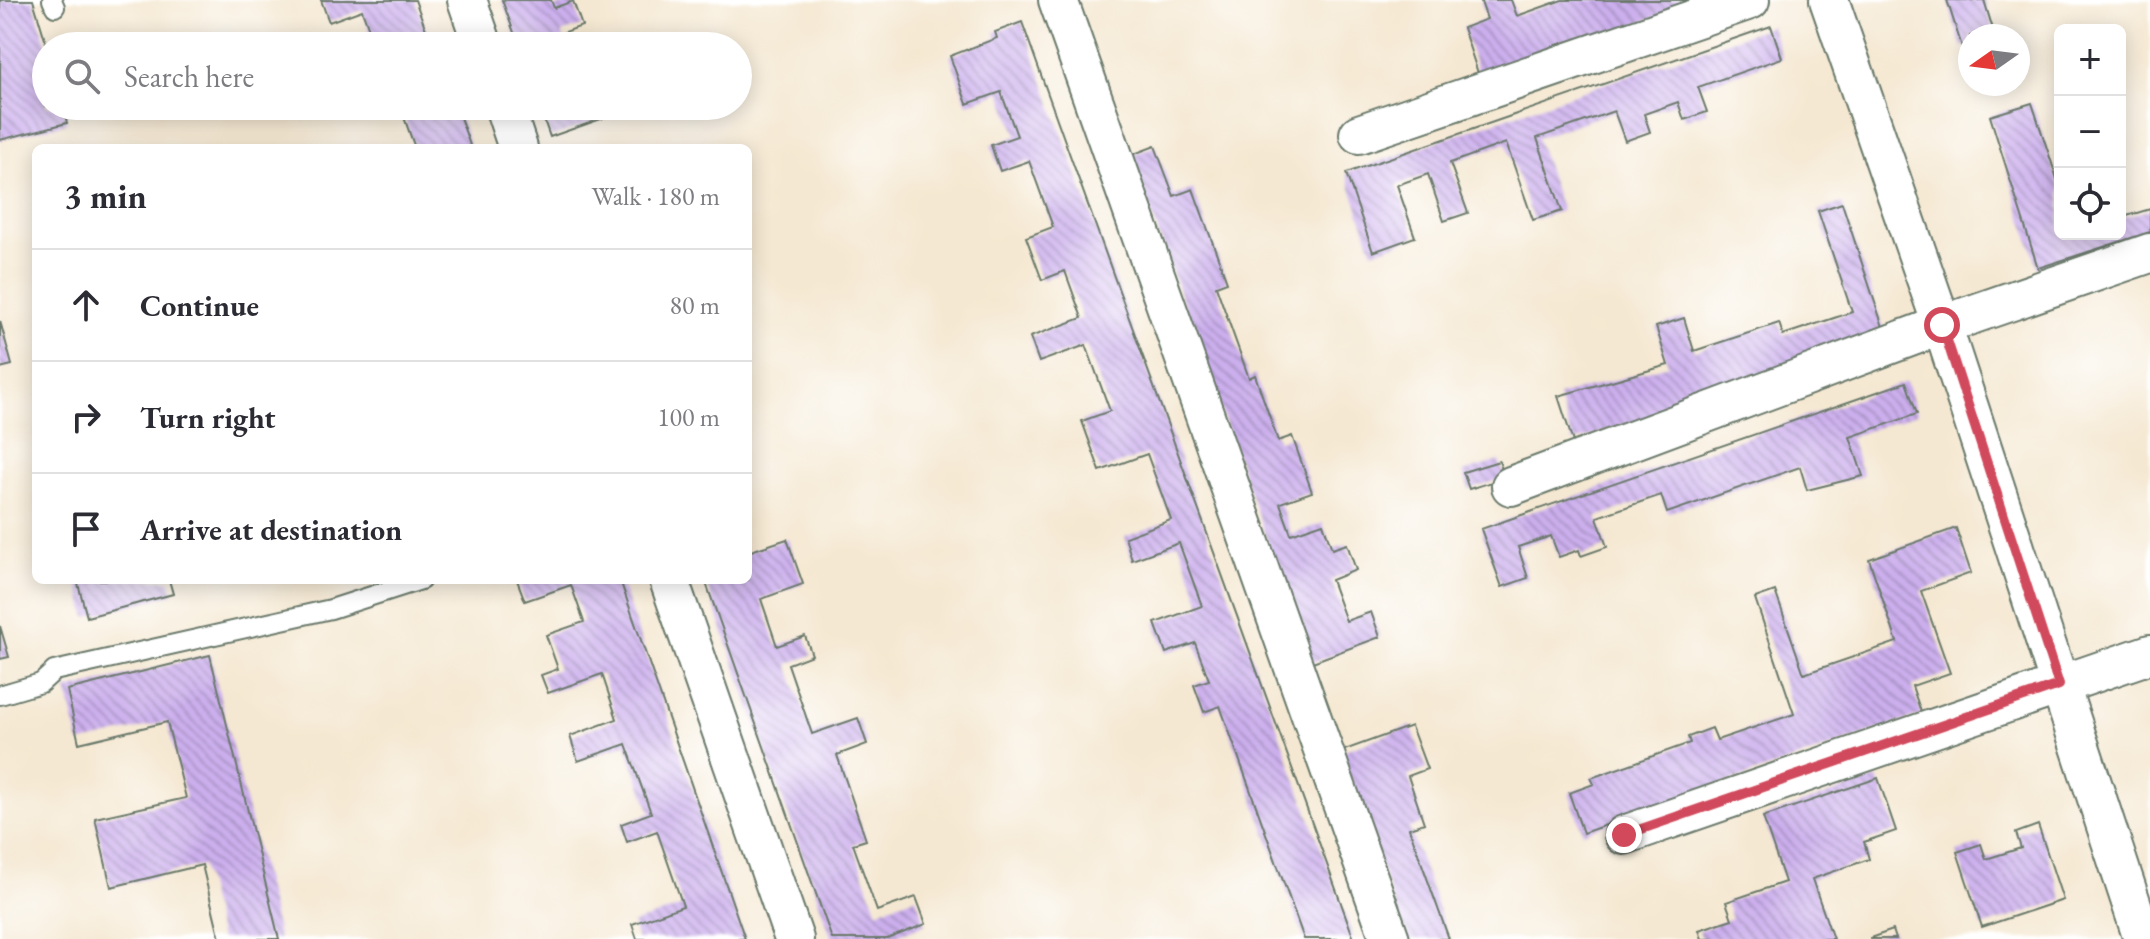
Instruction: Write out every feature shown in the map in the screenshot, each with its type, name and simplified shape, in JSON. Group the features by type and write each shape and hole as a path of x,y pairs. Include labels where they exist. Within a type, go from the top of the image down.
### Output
{"street":[{"path":"467,0 478,32"},
{"path":"1058,0 1390,939"},
{"path":"1359,134 1750,0"},
{"path":"1829,0 1942,325 2143,939"},
{"path":"509,120 517,144"},
{"path":"1511,486 1942,325 2150,253"},
{"path":"670,584 794,939"},
{"path":"1624,835 2150,654"}],"lane":[{"path":"0,695 41,683 54,671 331,609 409,584"}],"building":[{"path":"0,0 33,0 43,32 32,32 32,120 66,120 67,123 0,140"},
{"path":"321,0 415,0 427,32 370,32 362,10 329,22"},
{"path":"502,0 551,0 554,8 573,1 582,26 565,32 514,32"},
{"path":"1511,0 1517,16 1562,0 1704,0 1480,79 1463,28 1487,19 1481,2"},
{"path":"1947,0 1984,0 1991,24 1958,24 1958,34"},
{"path":"1022,22 1354,939 1304,939 1220,706 1204,712 1194,685 1209,680 1195,643 1166,653 1155,623 1202,606 1179,543 1132,560 1125,537 1171,520 1147,454 1100,471 1082,421 1110,411 1086,345 1039,362 1030,337 1082,318 1065,271 1042,280 1026,237 1053,227 1029,161 1000,171 991,145 1017,136 1001,92 967,104 950,56 997,38 995,32"},
{"path":"1771,26 1782,58 1698,87 1707,112 1684,120 1678,102 1644,114 1650,132 1625,141 1614,111 1537,138 1562,211 1533,220 1506,143 1450,163 1468,213 1444,221 1428,174 1397,185 1415,237 1373,252 1346,173"},
{"path":"2032,103 2054,170 2054,240 2125,240 2038,268 1990,116"},
{"path":"405,120 461,120 470,144 414,144"},
{"path":"544,120 598,120 550,137"},
{"path":"1155,146 1174,196 1193,189 1227,282 1216,286 1249,378 1255,375 1278,441 1292,436 1312,492 1280,503 1291,534 1323,523 1332,549 1347,544 1356,570 1331,580 1346,621 1371,612 1380,637 1310,663 1131,155"},
{"path":"1842,203 1887,339 1573,442 1558,396 1668,365 1656,327 1684,318 1694,351 1779,323 1783,335 1852,312 1818,211"},
{"path":"2150,209 2150,232 2126,240 2126,216"},
{"path":"0,321 12,365 0,368"},
{"path":"1906,382 1917,414 1850,437 1863,476 1807,490 1800,467 1667,513 1661,495 1597,517 1607,547 1581,556 1579,550 1559,557 1551,536 1518,547 1528,578 1502,587 1481,529"},
{"path":"1499,461 1505,478 1469,489 1463,472"},
{"path":"1956,528 1971,573 1921,591 1950,673 1912,686 1922,715 1583,833 1569,793 1594,784 1591,778 1690,743 1688,737 1712,728 1717,740 1794,714 1755,598 1775,591 1804,674 1897,642 1869,559"},
{"path":"787,539 803,584 761,599 777,646 805,636 812,655 788,664 812,734 858,718 867,744 837,755 866,840 853,844 877,911 916,897 926,924 887,939 832,939 706,584 752,584 752,551"},
{"path":"78,584 170,584 173,594 87,617"},
{"path":"519,584 621,584 745,939 637,939 632,924 683,906 657,831 627,842 621,824 651,813 626,744 578,761 570,736 617,719 602,674 548,693 541,675 558,669 546,635 584,622 571,585 525,601"},
{"path":"0,626 9,657 0,659"},
{"path":"210,655 279,939 220,939 202,865 111,887 95,818 186,798 167,722 79,743 67,690"},
{"path":"1411,726 1427,769 1408,776 1424,823 1409,828 1449,939 1407,939 1339,752"},
{"path":"1878,778 1896,831 1864,842 1869,859 1812,879 1833,939 1702,939 1699,930 1732,919 1726,902 1785,882 1763,817"},
{"path":"2038,825 2063,900 1982,927 1957,852 1981,844 1986,859 2021,848 2016,833"},
{"path":"1893,930 1896,939 1870,939 1870,938"}],"route":[{"path":"1624,835 2059,685 1942,325"}]}
